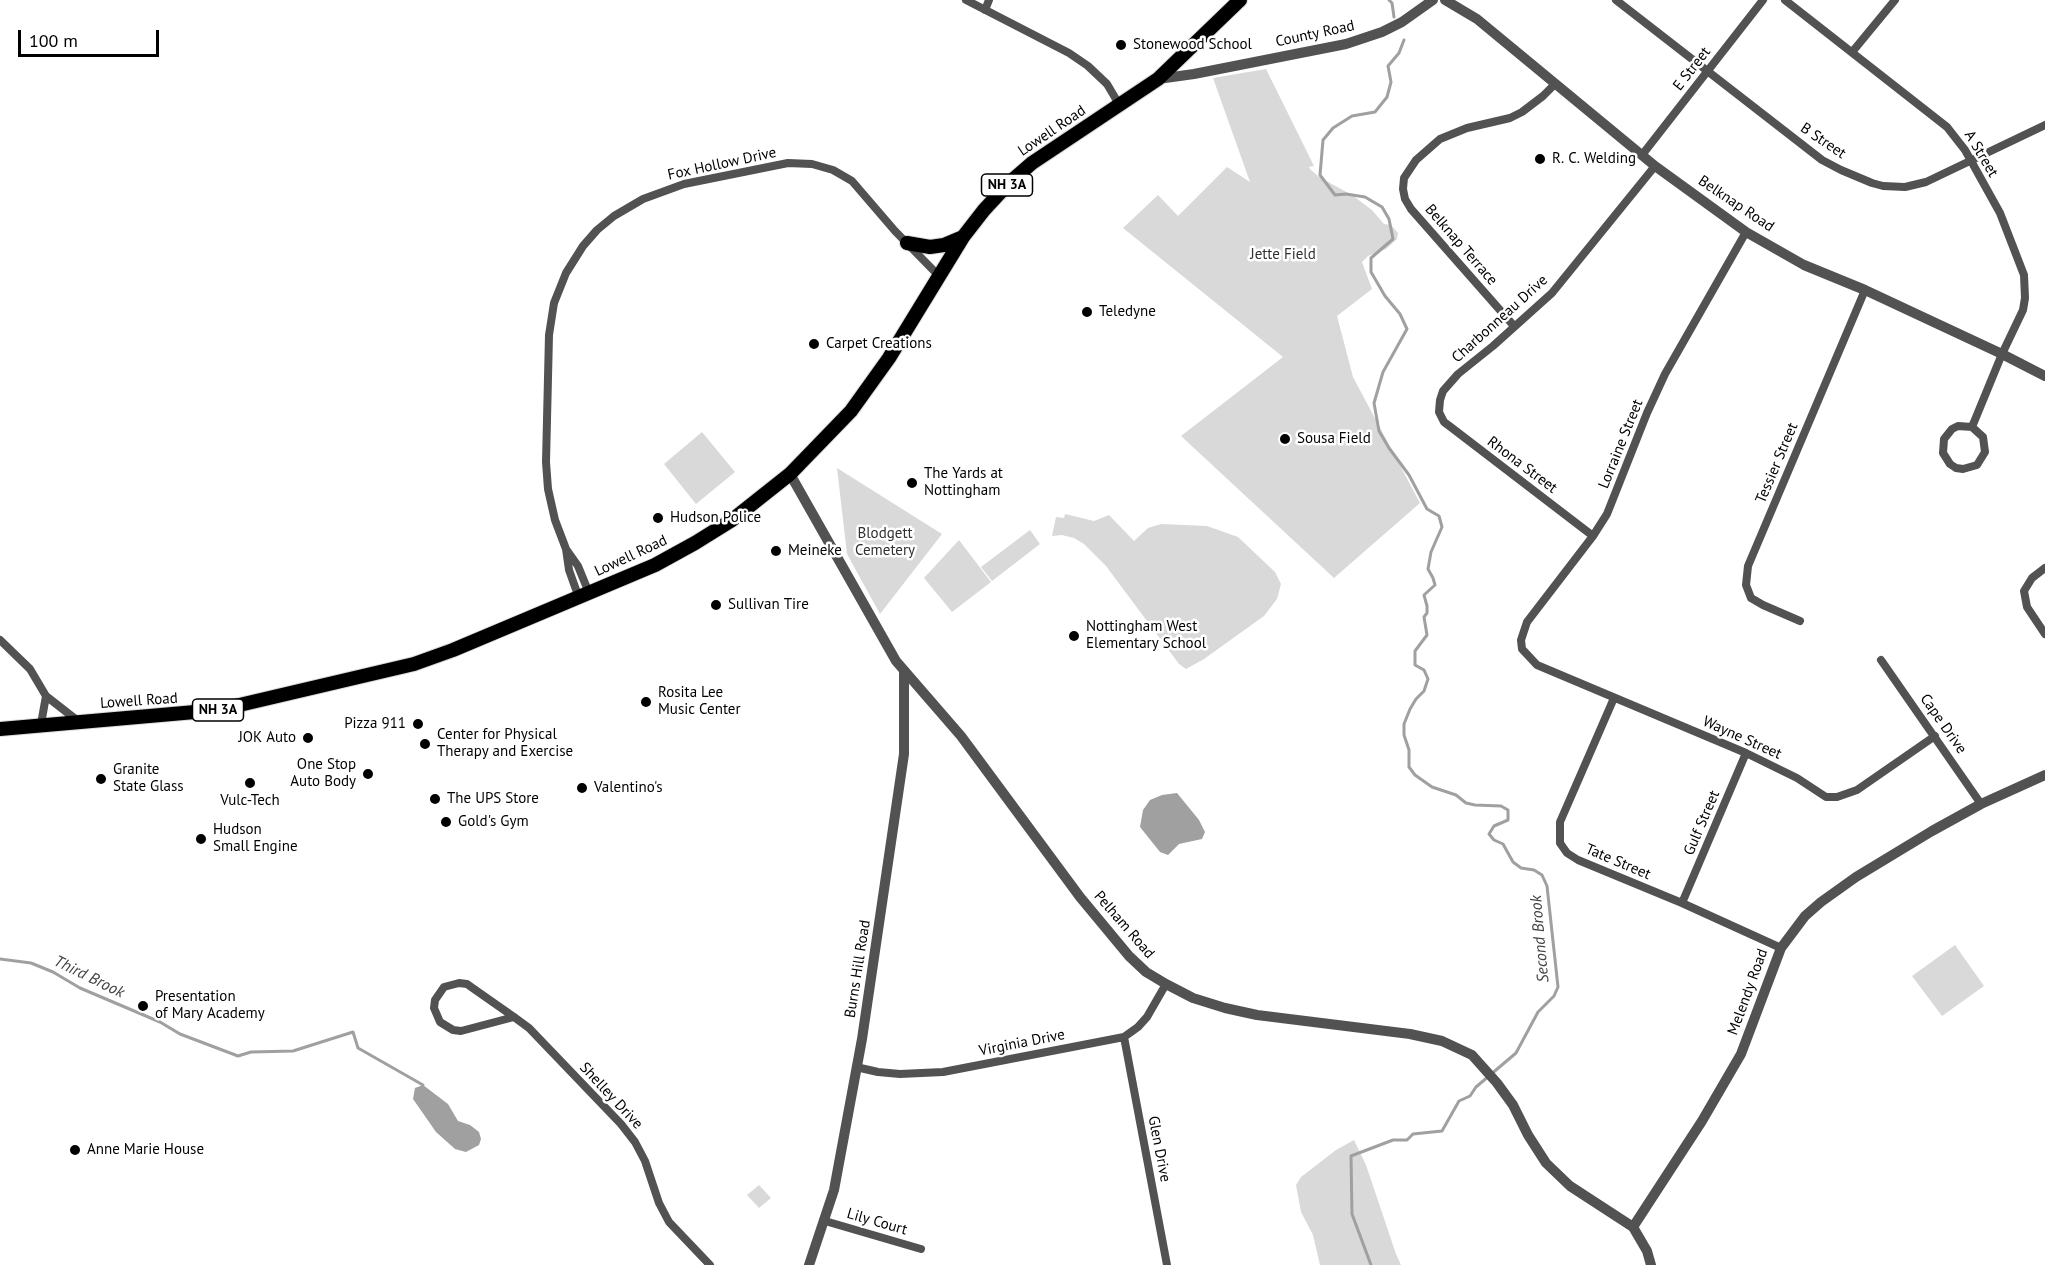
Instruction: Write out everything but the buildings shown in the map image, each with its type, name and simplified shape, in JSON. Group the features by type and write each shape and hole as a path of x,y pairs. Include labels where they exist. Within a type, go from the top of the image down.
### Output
{"main road":[{"name":"Lowell Road","path":"0,729 218,710 386,671 437,656 656,565 695,543 732,520 790,474 836,428 862,397 889,358 963,237 996,197 1032,163 1158,79 1240,0"},
{"path":"907,243 930,247 944,245 963,237"}],"street":[{"path":"966,0 1069,53 1088,66 1107,84 1120,105"},
{"path":"985,10 989,0"},
{"name":"County Road","path":"1158,79 1309,53 1346,44 1382,32 1402,22 1433,0"},
{"name":"Belknap Road","path":"1445,0 1477,19 1655,166 1746,232 1804,265 1865,290 2045,376"},
{"name":"B Street","path":"1616,0 1822,160 1882,186 1905,187 1926,182 2045,125"},
{"name":"E Street","path":"1642,155 1763,0"},
{"name":"A Street","path":"1785,0 1853,51 1947,127 1972,161 2000,213 2024,275 2025,298 2023,310 1972,427"},
{"path":"1853,51 1895,0"},
{"name":"Belknap Terrace","path":"1514,326 1411,208 1405,199 1404,178 1416,160 1440,139 1467,128 1516,115 1533,105 1555,84"},
{"name":"Fox Hollow Drive","path":"584,595 569,570 566,549 553,510 547,478 549,335 554,303 566,273 583,246 597,230 643,199 674,188 788,163 801,163 823,166 843,175 860,189 938,275"},
{"name":"Charbonneau Drive","path":"1439,412 1443,391 1450,381 1552,293 1655,166"},
{"name":"Lorraine Street","path":"1528,658 1522,649 1523,630 1607,514 1647,413 1665,375 1746,232"},
{"name":"Tessier Street","path":"1800,621 1751,598 1746,585 1748,566 1865,290"},
{"name":"Rhona Street","path":"1439,412 1444,422 1593,536"},
{"path":"1972,427 1983,437 1985,452 1977,465 1971,468 1956,468 1946,459 1942,446 1944,439 1952,429 1972,427"},
{"name":"Pelham Road","path":"790,474 882,638 904,672 962,736 1080,897 1129,956 1146,972 1193,998 1257,1015 1410,1034 1442,1041 1472,1055 1483,1065 1513,1105 1528,1135 1557,1175 1570,1186 1634,1227"},
{"path":"2045,568 2032,578 2024,591 2027,607 2045,634"},
{"path":"0,640 30,669 46,696 80,722"},
{"name":"Wayne Street","path":"1528,658 1537,666 1746,753 1797,778 1826,797 1837,797 1857,790 1935,736"},
{"name":"Cape Drive","path":"1881,660 1982,804"},
{"name":"Burns Hill Road","path":"809,1265 825,1221 841,1159 862,1039 900,790 905,724 904,672"},
{"path":"41,724 46,696"},
{"name":"Tate Street","path":"1614,698 1560,822 1560,843 1567,853 1578,860 1682,903 1781,948"},
{"name":"Gulf Street","path":"1682,903 1746,753"},
{"name":"Melendy Road","path":"1634,1227 1702,1121 1741,1054 1781,948 1805,916 1838,889 1932,831 1982,804 2045,776"},
{"name":"Shelley Drive","path":"514,1017 453,1030 440,1022 436,1016 435,1000 444,987 459,982 467,984 514,1017 536,1036 621,1124 635,1142 669,1222 710,1265"},
{"name":"Virginia Drive","path":"856,1067 900,1074 943,1072 1124,1037 1147,1017 1166,984"},
{"name":"Glen Drive","path":"1124,1037 1167,1265"},
{"name":"Lily Court","path":"825,1221 921,1249"},
{"path":"1634,1227 1651,1265"}],"green space":[{"name":"Jette Field","path":"1266,69 1314,166 1309,167 1310,169 1319,177 1352,195 1372,210 1384,224 1391,225 1398,233 1397,239 1386,249 1368,256 1362,262 1372,289 1337,316 1353,377 1420,503 1334,578 1181,436 1283,357 1123,228 1158,195 1178,216 1227,167 1250,182 1213,78"},
{"path":"702,432 735,472 696,504 664,464"},
{"name":"Blodgett Cemetery","path":"837,468 942,534 880,614 847,554"},
{"path":"1065,514 1094,521 1109,515 1134,541 1148,528 1161,524 1207,526 1238,537 1275,572 1281,584 1277,599 1264,616 1204,659 1186,669 1179,664 1106,566 1084,544 1062,535 1052,536 1056,517 1064,518"},
{"path":"1030,530 1040,544 992,581 981,567"},
{"path":"959,540 991,582 952,612 924,578"},
{"path":"1955,945 1984,986 1942,1016 1912,976"},
{"path":"1354,1140 1366,1165 1401,1265 1320,1265 1313,1235 1301,1212 1296,1185 1301,1177 1336,1150"},
{"path":"759,1185 771,1198 759,1208 747,1195"}],"shaded area":[{"path":"1177,793 1199,820 1205,832 1202,839 1179,844 1168,855 1160,852 1140,827 1143,810 1150,800 1162,795"},
{"path":"423,1085 448,1104 458,1121 470,1125 479,1132 481,1139 479,1145 466,1152 455,1149 436,1132 413,1099 415,1088"}],"waterway":[{"name":"Second Brook","path":"1389,0 1392,3 1394,17"},
{"name":"Second Brook","path":"1371,1265 1352,1214 1351,1156 1393,1140 1407,1140 1413,1134 1442,1131 1459,1101 1470,1096 1476,1087 1516,1053 1538,1012 1554,996 1558,987 1547,886 1542,875 1534,870 1521,868 1513,862 1503,844 1494,840 1489,834 1494,826 1508,820 1508,810 1501,806 1466,803 1456,795 1432,787 1415,775 1409,767 1409,750 1404,735 1404,724 1416,699 1424,691 1428,679 1424,670 1415,665 1415,651 1427,635 1424,617 1427,613 1427,606 1424,595 1435,585 1428,569 1431,552 1442,527 1439,516 1427,509 1409,475 1379,431 1374,403 1383,372 1407,329 1400,314 1385,296 1371,272 1371,258 1393,239 1389,219 1382,207 1365,197 1335,195 1320,175 1323,140 1333,128 1352,116 1375,112 1387,97 1391,82 1388,66 1399,53 1404,40"},
{"name":"Third Brook","path":"0,959 31,963 53,972 80,988 160,1022 180,1034 238,1056 251,1052 293,1051 353,1032 358,1048 423,1085"}],"place":[{"name":"Stonewood School","path":"1121,45"},
{"name":"R. C. Welding","path":"1540,159"},
{"name":"Teledyne","path":"1087,312"},
{"name":"Carpet Creations","path":"814,344"},
{"name":"Sousa Field","path":"1285,439"},
{"name":"The Yards at Nottingham","path":"912,483"},
{"name":"Hudson Police","path":"658,518"},
{"name":"Meineke","path":"776,551"},
{"name":"Sullivan Tire","path":"716,605"},
{"name":"Nottingham West Elementary School","path":"1074,636"},
{"name":"Rosita Lee Music Center","path":"646,702"},
{"name":"Pizza 911","path":"418,724"},
{"name":"JOK Auto","path":"308,738"},
{"name":"Center for Physical Therapy and Exercise","path":"425,744"},
{"name":"One Stop Auto Body","path":"368,774"},
{"name":"Granite State Glass","path":"101,779"},
{"name":"Vulc-Tech","path":"250,783"},
{"name":"Valentino's","path":"582,788"},
{"name":"The UPS Store","path":"435,799"},
{"name":"Gold's Gym","path":"446,822"},
{"name":"Hudson Small Engine","path":"201,839"},
{"name":"Presentation of Mary Academy","path":"143,1006"},
{"name":"Anne Marie House","path":"75,1150"}]}
